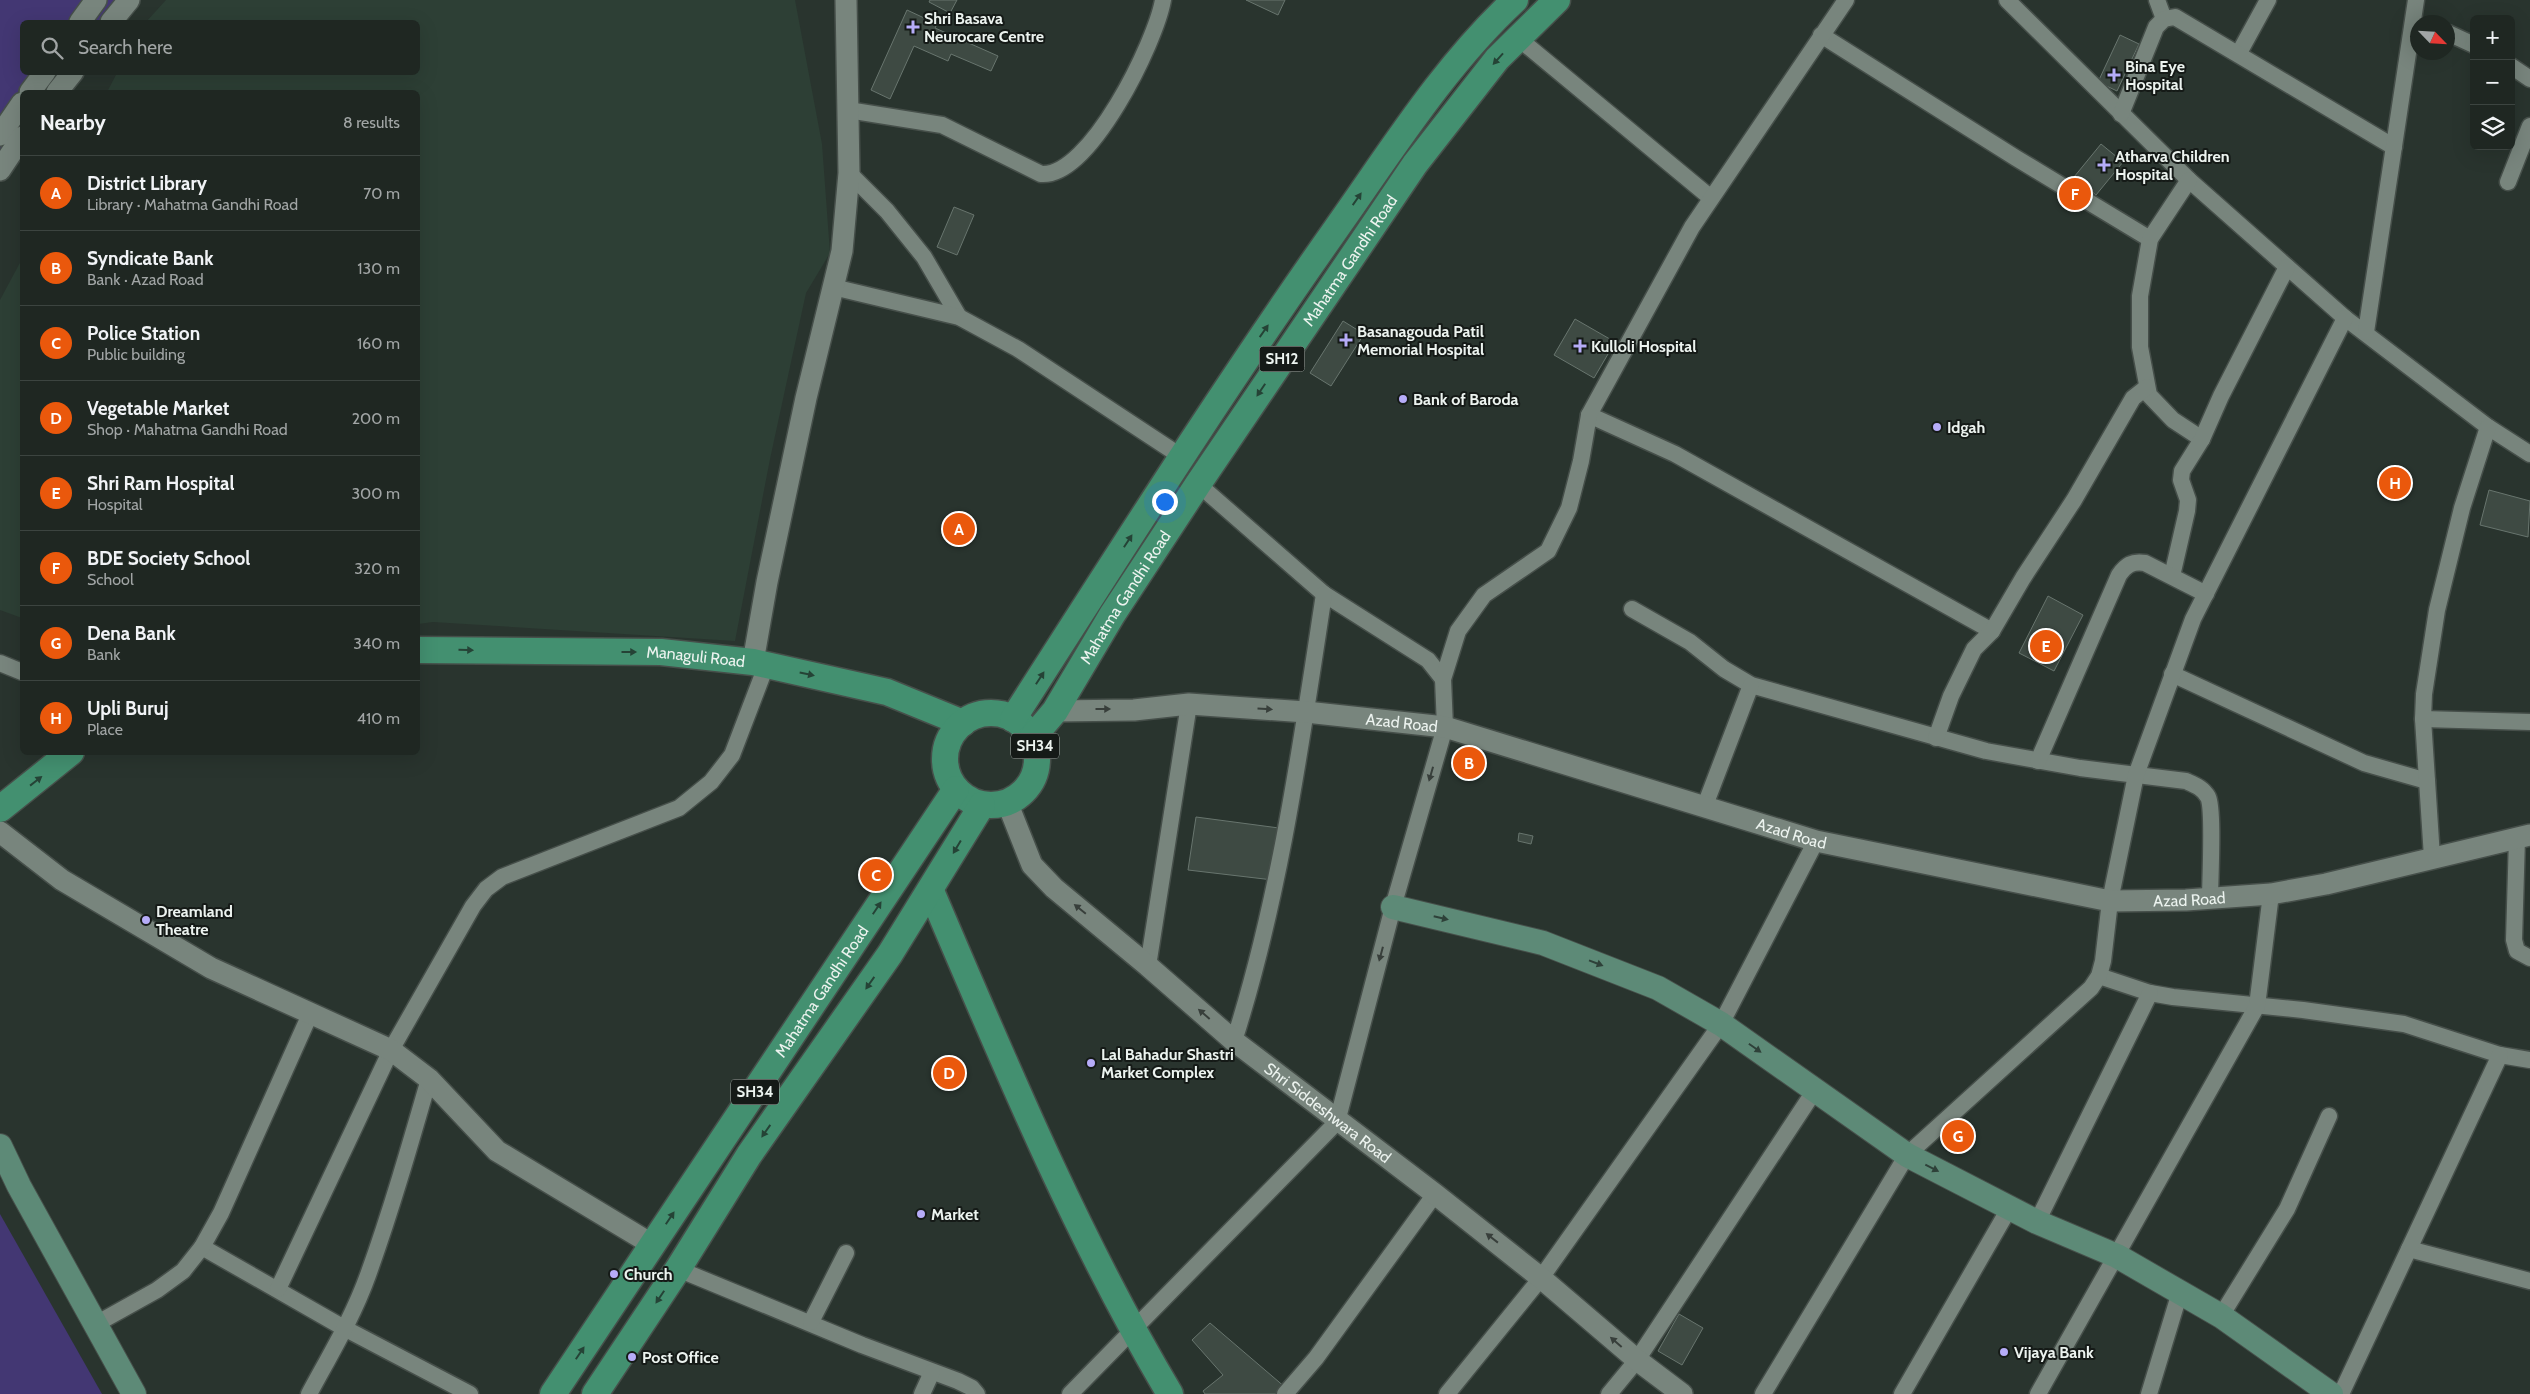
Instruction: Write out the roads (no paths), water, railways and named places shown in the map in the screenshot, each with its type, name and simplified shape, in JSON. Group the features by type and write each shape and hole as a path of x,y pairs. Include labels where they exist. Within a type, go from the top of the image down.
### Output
{"main road":[{"name":"Mahatma Gandhi Road","path":"1014,719 1255,344 1428,97 1491,22 1515,0"},
{"name":"Mahatma Gandhi Road","path":"1032,738 1055,711 1112,616 1198,484 1415,164 1496,59 1557,0"},
{"name":"Managuli Road","path":"420,650 661,652 759,664 887,692 964,723"},
{"name":"SH34","path":"964,723 979,715 996,713 1014,719 1024,727 1032,738 1036,750 1034,776 1019,796 995,804"},
{"path":"964,723 951,737 945,754 947,773 956,789 971,801 995,804"},
{"path":"0,809 67,755"},
{"name":"Mahatma Gandhi Road","path":"554,1394 956,789"},
{"name":"Mahatma Gandhi Road","path":"595,1394 678,1269 749,1155 890,954 931,891 995,804"},
{"path":"931,891 1026,1113 1133,1331 1170,1394"},
{"path":"1393,907 1544,943 1658,988 1721,1024 1907,1155 2037,1222 2117,1256 2221,1316 2331,1394"},
{"path":"0,1146 19,1186 134,1394"}],"street":[{"path":"81,20 96,0"},
{"path":"114,20 129,0"},
{"path":"278,1288 391,1050 473,906 486,889 502,877 679,808 711,782 732,754 759,664 771,562 806,398 842,251 849,173 846,0"},
{"path":"848,110 942,125 1041,174 1052,174 1068,166 1095,140 1127,86 1160,17 1163,0"},
{"path":"1070,1394 1337,1122 1393,907 1444,727 1443,679 1458,631 1484,595 1548,551 1569,508 1590,415 1692,227 1821,34 1846,0"},
{"path":"2007,0 2189,180 2345,318 2366,332 2488,427 2530,454"},
{"path":"2158,0 2164,18"},
{"path":"2240,54 2268,0"},
{"path":"2416,0 2419,15"},
{"path":"2121,114 2156,28 2164,18 2175,17 2394,146"},
{"path":"1821,34 2016,158 2150,239"},
{"path":"2455,36 2470,43"},
{"path":"1518,38 1712,198"},
{"path":"2366,332 2394,146 2412,60"},
{"path":"2515,69 2530,79"},
{"path":"32,90 43,75"},
{"path":"59,90 71,75"},
{"path":"0,135 20,106"},
{"path":"2508,182 2530,126"},
{"path":"0,170 20,140"},
{"path":"849,173 887,210 924,257 960,317"},
{"path":"2189,180 2150,239 2140,296 2140,347 2149,395 2173,420 2202,439"},
{"path":"2172,576 2187,512 2188,500 2182,480 2182,471 2202,439 2225,388 2287,267"},
{"path":"834,287 960,317 1018,349 1182,457"},
{"path":"1763,1394 1907,1155 2091,988 2099,976 2103,962 2110,901 2136,775 2172,674 2193,619 2345,318"},
{"path":"1936,738 1951,696 1974,649 1992,631 2023,578 2074,500 2133,398 2147,387"},
{"path":"1590,415 1675,454 1992,631"},
{"path":"2432,857 2423,719 2424,694 2437,610 2462,508 2488,427"},
{"path":"1198,484 1324,594 1428,660 1443,679"},
{"path":"2038,761 2125,566 2136,561 2145,563 2206,594"},
{"path":"1234,1041 1252,986 1275,880 1306,712 1324,594"},
{"path":"1632,609 1690,642 1724,669 1751,685 1814,701 1986,751 2038,761 2186,781 2200,787 2209,798 2210,898"},
{"path":"0,663 20,671"},
{"path":"2172,674 2364,763 2427,781"},
{"path":"1704,808 1751,685"},
{"path":"1148,966 1189,704"},
{"name":"Azad Road","path":"1055,711 1134,710 1189,704 1306,712 1444,727 1816,841 2110,901 2271,894 2326,884 2524,836"},
{"path":"2423,719 2530,722"},
{"name":"Shri Siddeshwara Road","path":"995,804 1032,864 1054,888 1234,1041 1337,1122 1435,1194 1541,1278 1637,1360 1682,1394"},
{"path":"0,832 62,880 211,968 391,1050 429,1079 497,1151 653,1245"},
{"path":"2524,836 2514,940 2518,950 2530,958"},
{"path":"1446,1394 1541,1278 1721,1024 1816,841"},
{"path":"2038,1394 2257,1006 2271,894"},
{"path":"2099,976 2150,993 2404,1024 2500,1054 2530,1060"},
{"path":"2037,1222 2150,993"},
{"path":"96,1324 157,1290 183,1271 202,1247 221,1213 310,1012"},
{"path":"2341,1394 2500,1054"},
{"path":"309,1394 344,1328 368,1276 404,1169 429,1079"},
{"path":"1609,1394 1637,1360 1815,1090"},
{"path":"2221,1316 2287,1209 2329,1116"},
{"path":"1285,1394 1316,1358 1435,1194"},
{"path":"1902,1394 2010,1207"},
{"path":"202,1247 278,1288 344,1328 470,1394"},
{"path":"2409,1249 2530,1281"},
{"path":"811,1322 846,1253"},
{"path":"678,1269 972,1388 978,1394"},
{"path":"2149,1394 2180,1292"},
{"path":"922,1394 932,1372"}],"place":[{"name":"Shri Basava Neurocare Centre","path":"913,27"},
{"name":"Bina Eye Hospital","path":"2114,75"},
{"name":"Atharva Children Hospital","path":"2104,165"},
{"name":"BDE Society School","path":"2075,194"},
{"name":"Basanagouda Patil Memorial Hospital","path":"1346,340"},
{"name":"Kulloli Hospital","path":"1580,346"},
{"name":"Bank of Baroda","path":"1403,399"},
{"name":"Idgah","path":"1937,427"},
{"name":"Upli Buruj","path":"2395,483"},
{"name":"District Library","path":"959,529"},
{"name":"Shri Ram Hospital","path":"2046,646"},
{"name":"Syndicate Bank","path":"1469,763"},
{"name":"Police Station","path":"876,875"},
{"name":"Dreamland Theatre","path":"146,920"},
{"name":"Lal Bahadur Shastri Market Complex","path":"1091,1063"},
{"name":"Vegetable Market","path":"949,1073"},
{"name":"Dena Bank","path":"1958,1136"},
{"name":"Market","path":"921,1214"},
{"name":"Church","path":"614,1274"},
{"name":"Vijaya Bank","path":"2004,1352"},
{"name":"Post Office","path":"632,1357"}]}
